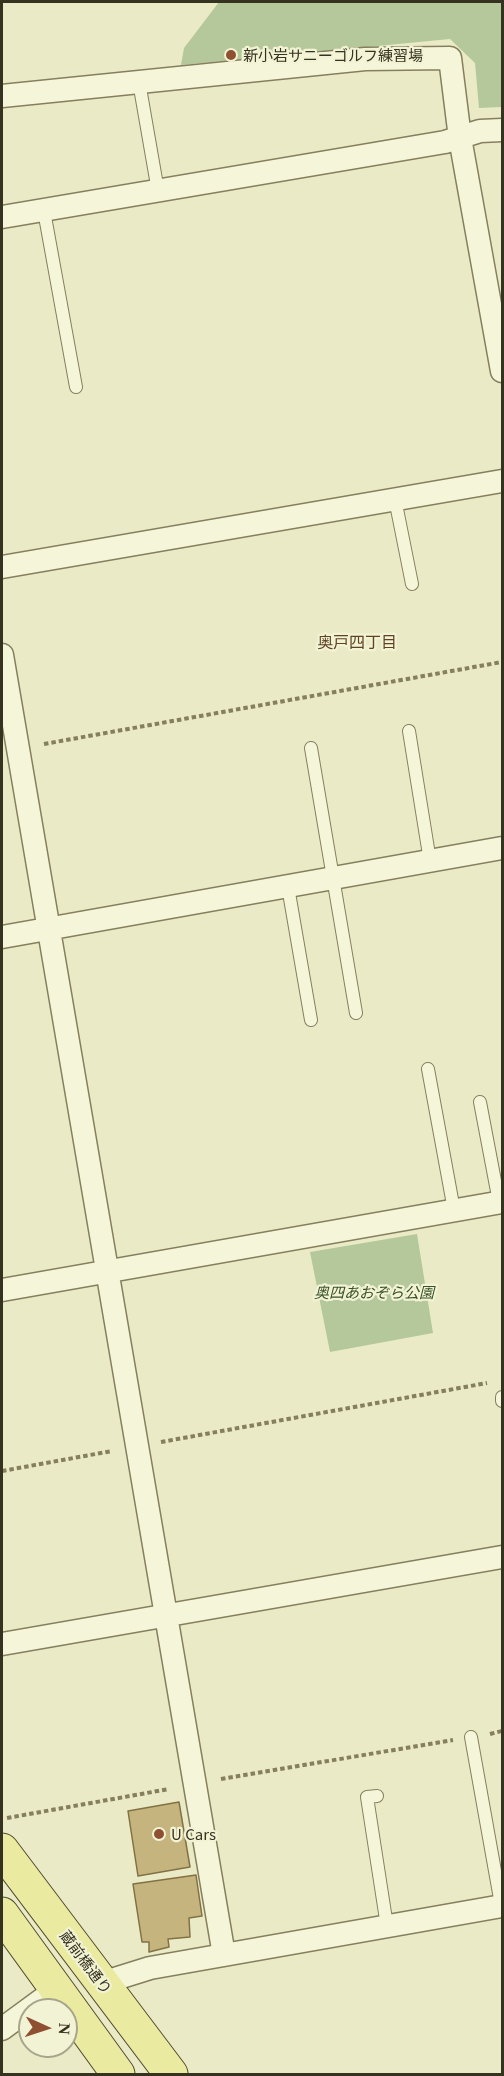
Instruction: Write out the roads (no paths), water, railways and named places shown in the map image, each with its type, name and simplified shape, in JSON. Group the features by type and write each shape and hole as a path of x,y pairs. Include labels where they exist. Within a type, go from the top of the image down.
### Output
{"main road":[{"name":"蔵前橋通り","path":"2,1850 171,2074"},
{"path":"2,1914 118,2074"}],"street":[{"path":"2,96 365,59 450,58 460,138 502,371"},
{"path":"2,217 460,138 480,131 502,130"},
{"path":"2,567 502,481"},
{"path":"2,655 224,1955"},
{"path":"2,937 502,848"},
{"path":"2,1290 501,1202"},
{"path":"2,1644 502,1557"},
{"path":"102,1983 150,1968 502,1908"},
{"path":"2,2029 55,1990"}],"lane":[{"path":"139,82 158,191"},
{"path":"44,211 76,387"},
{"path":"395,500 412,584"},
{"path":"409,731 430,861"},
{"path":"311,748 356,1013"},
{"path":"288,887 311,1020"},
{"path":"428,1069 454,1210"},
{"path":"480,1102 501,1202"},
{"path":"471,1737 502,1908"},
{"path":"377,1796 366,1797 387,1926"}],"place":[{"name":"新小岩サニーゴルフ練習場","path":"231,55"},
{"name":"U Cars","path":"159,1834"}],"district":[{"name":"奥戸四丁目","path":"357,642"}],"park label":[{"name":"奥四あおぞら公園","path":"374,1292"}]}
